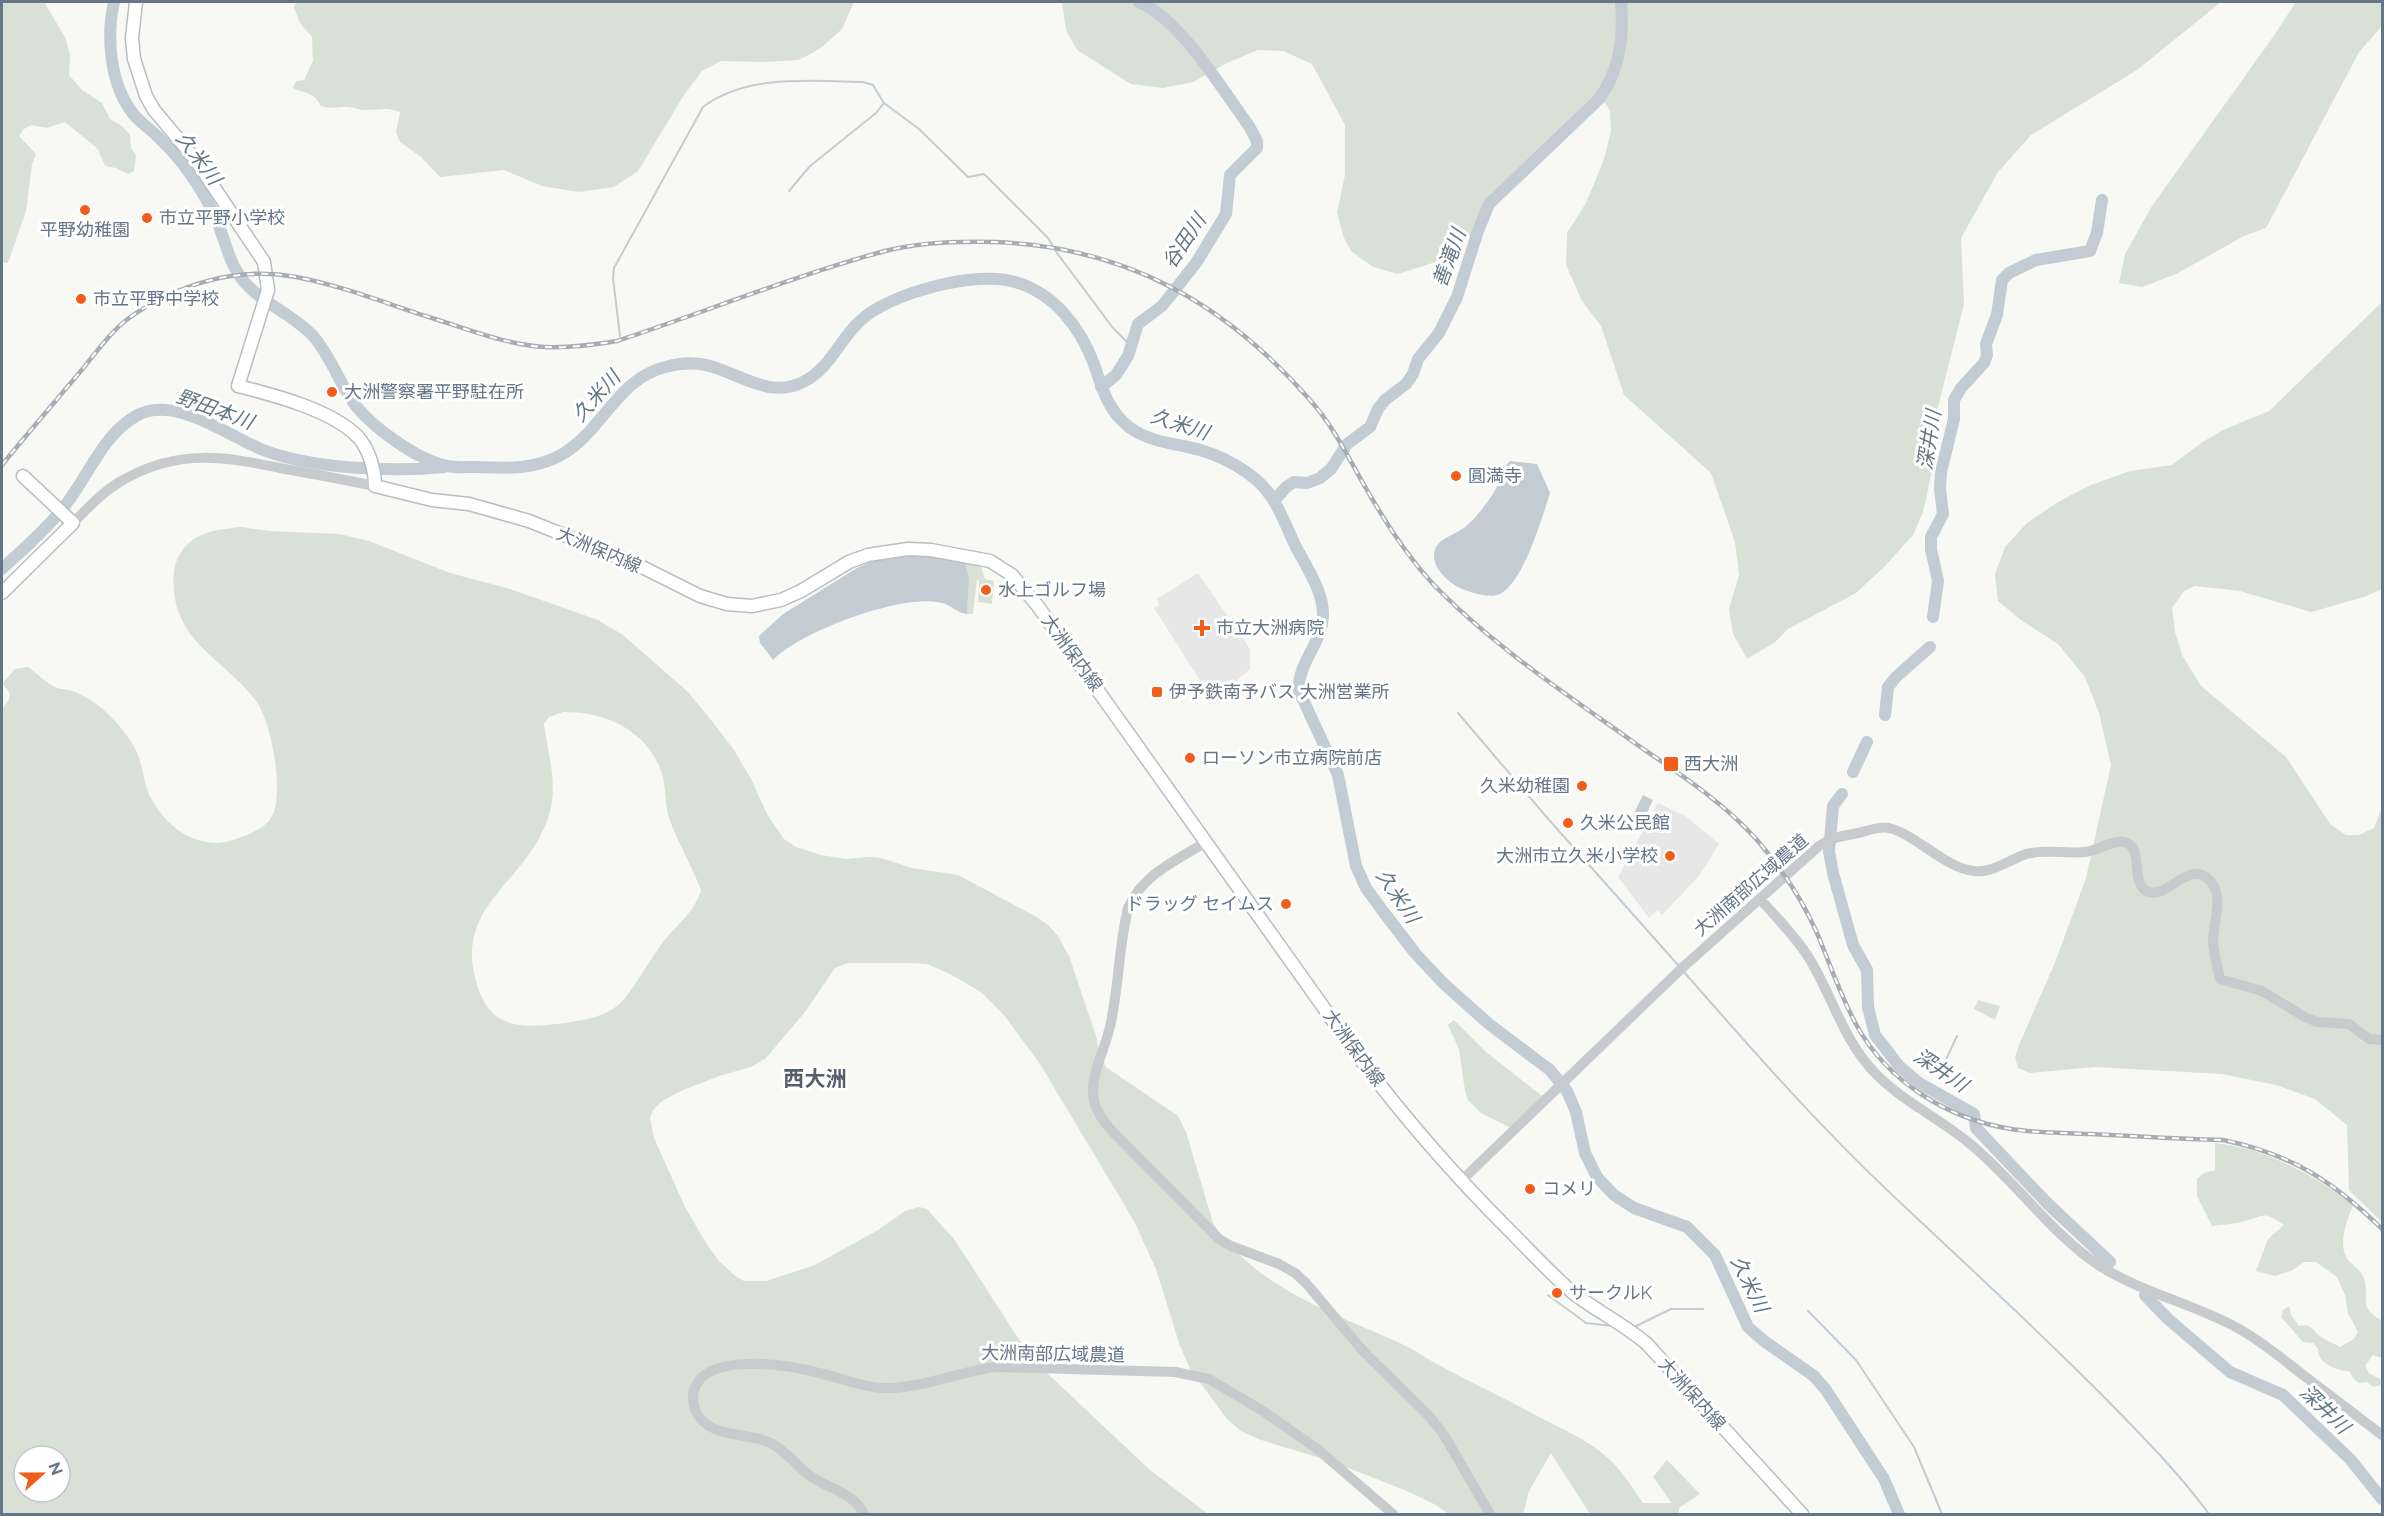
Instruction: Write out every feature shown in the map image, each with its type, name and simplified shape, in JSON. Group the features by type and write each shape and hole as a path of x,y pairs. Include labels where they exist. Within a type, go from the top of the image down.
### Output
{"main road":[{"path":"136,2 133,49 146,96 154,110 195,159 262,256 268,290 238,386 302,405 337,422 358,437 365,446 375,481"},
{"path":"2,593 70,521 23,476"},
{"name":"大洲保内線","path":"375,481 432,500 469,504 529,521 634,563 700,596 727,604 752,606 781,600 801,591 849,562 889,550 931,550 990,561 1012,575 1030,596 1404,1116 1462,1180 1572,1292 1629,1329 1647,1344 1802,1515"}],"street":[{"path":"70,521 123,479 149,467 182,458 205,456 232,458 375,481"},
{"name":"大洲南部広域農道","path":"1462,1180 1682,968 1830,839 1881,828 1889,828 1959,867 1974,871 1988,870 2026,854 2055,850 2084,852 2124,842 2130,844 2135,853 2138,878 2142,888 2148,892 2155,892 2185,876 2196,874 2206,877 2214,886 2218,897 2213,943 2220,979 2262,991 2317,1022 2349,1024 2369,1039 2382,1040"},
{"path":"1206,842 1147,880 1133,897 1128,908 1112,1020 1095,1078 1093,1093 1095,1105 1101,1118 1114,1133 1207,1229 1231,1246 1279,1264 1295,1273 1311,1288 1364,1352 1429,1416 1444,1435 1490,1515"},
{"path":"1760,899 1808,957 1847,1035 1859,1055 1876,1075 1898,1094 1954,1130 1977,1149 2077,1249 2118,1277 2218,1318 2264,1344 2382,1435"},
{"name":"大洲南部広域農道","path":"864,1515 855,1501 809,1475 776,1446 762,1440 713,1430 700,1420 694,1408 693,1392 698,1379 708,1371 721,1367 763,1365 816,1372 853,1382 890,1388 975,1369 996,1367 1175,1372 1197,1376 1223,1386 1289,1428 1316,1448 1393,1515"}],"shaded area":[{"path":"2,2 44,2 65,37 70,55 69,75 82,90 102,103 110,119 122,126 130,135 131,148 136,155 134,171 128,174 105,166 98,149 65,122 47,128 31,125 24,129 19,136 36,154 32,164 26,211 8,263 2,262"},
{"path":"296,2 854,2 842,29 821,48 799,60 721,61 702,71 684,95 638,171 614,187 579,192 542,186 504,170 440,177 421,157 400,142 396,132 400,112 387,109 365,110 321,106 312,96 293,88 296,81 304,80 313,61 312,37 300,23 294,7"},
{"path":"1062,2 2221,2 2137,70 2031,135 1998,172 1961,238 1964,304 1935,419 1934,462 1923,512 1913,535 1856,593 1788,629 1774,643 1747,659 1733,634 1729,609 1739,575 1735,542 1711,473 1624,395 1601,326 1582,301 1566,265 1567,233 1586,203 1603,162 1611,132 1610,110 1603,101 1590,104 1556,135 1478,227 1448,258 1398,274 1373,267 1351,251 1344,238 1337,213 1345,175 1345,125 1312,64 1283,51 1258,50 1227,63 1193,82 1163,88 1131,84 1077,50 1066,30"},
{"path":"2296,2 2382,2 2382,26 2359,52 2266,228 2244,236 2176,274 2142,287 2119,283 2125,254 2152,206"},
{"path":"2382,302 2382,589 2364,597 2311,612 2240,591 2195,586 2184,591 2172,608 2175,632 2182,655 2201,686 2286,757 2330,824 2346,835 2359,835 2374,828 2382,808 2382,1222 2349,1190 2347,1125 2315,1099 2276,1085 2222,1074 2095,1067 2030,1073 2018,1068 2015,1057 2019,1045 2056,960 2086,878 2111,765 2099,713 2085,677 2058,644 2021,620 1998,601 1995,574 2005,547 2027,523 2058,502 2091,485 2130,471 2172,465 2223,430 2269,411"},
{"path":"1510,461 1537,464 1550,493 1531,549 1516,577 1500,594 1491,596 1464,590 1443,575 1435,562 1435,551 1440,542 1465,527 1477,515 1495,491 1504,467"},
{"path":"241,527 269,531 339,534 369,541 450,573 510,589 598,620 623,635 688,692 711,720 734,750 751,779 768,816 784,839 796,847 821,855 846,859 881,858 912,868 958,875 1048,925 1058,936 1069,956 1097,1039 1099,1054 1106,1067 1178,1116 1186,1132 1213,1223 1231,1246 1251,1265 1296,1296 1404,1345 1583,1440 1614,1464 1643,1503 1672,1503 1653,1477 1667,1460 1700,1494 1679,1508 1679,1514 1590,1514 1551,1453 1529,1491 1523,1514 1449,1514 1407,1491 1333,1462 1258,1439 1241,1431 1227,1419 1190,1369 1179,1343 1156,1269 1134,1221 1040,1064 1004,1015 981,992 927,964 848,963 835,968 805,1012 766,1058 751,1067 683,1090 662,1101 653,1110 650,1118 654,1138 685,1207 706,1243 719,1261 734,1275 744,1281 766,1281 815,1265 878,1230 905,1211 919,1207 927,1209 954,1239 1031,1358 1150,1470 1208,1514 2,1514 2,709 10,696 2,684 15,669 28,667 46,682 59,689 73,691 100,707 120,726 133,745 153,802 168,822 188,836 212,843 224,842 246,836 260,828 271,818 277,794 275,761 263,714 247,690 196,641 185,627 174,591 176,564 182,551 195,538 212,531","holes":["563,712 595,715 625,727 637,736 657,761 663,777 669,818 701,890 695,905 664,941 633,988 615,1007 592,1018 574,1022 527,1026 515,1024 495,1015 480,993 473,963 473,939 481,918 537,842 548,818 553,782 544,724 549,717"]},
{"path":"899,555 948,558 965,563 969,578 967,614 942,603 925,601 903,603 853,617 828,627 786,649 773,660 760,643 759,636 783,614 857,568 875,560"},
{"name":"水上ゴルフ場","path":"963,558 980,564 985,579 994,581 992,604 978,602 979,581 977,579 973,614 967,614 969,578"},
{"name":"市立大洲病院","path":"1198,573 1250,649 1250,669 1235,682 1233,679 1212,692 1204,681 1201,682 1154,608 1159,605 1157,599"},
{"path":"1643,795 1653,800 1641,825 1631,819"},
{"name":"大洲市立久米小学校","path":"1658,803 1687,817 1719,844 1699,876 1662,915 1658,910 1649,918 1618,877"},
{"path":"1978,1000 2000,1006 1995,1020 1974,1009"},
{"path":"1454,1020 1486,1052 1542,1096 1511,1128 1481,1113 1468,1100 1459,1049 1448,1025"},
{"path":"2215,1143 2252,1151 2288,1165 2322,1183 2353,1205 2344,1233 2343,1247 2348,1260 2364,1278 2367,1308 2382,1321 2382,1358 2373,1355 2365,1366 2369,1373 2382,1380 2382,1385 2373,1387 2367,1382 2359,1383 2349,1371 2339,1370 2324,1362 2313,1343 2303,1342 2281,1317 2283,1310 2289,1306 2291,1315 2299,1326 2309,1326 2322,1338 2340,1347 2354,1339 2358,1332 2348,1313 2345,1295 2337,1277 2316,1262 2304,1262 2293,1270 2275,1276 2256,1271 2268,1239 2284,1225 2271,1217 2263,1216 2239,1223 2212,1226 2197,1196 2197,1179 2204,1173 2215,1170"}],"waterway":[{"name":"久米川","path":"114,2 110,46 120,90 134,115 169,148 197,184 214,214 236,271 256,294 314,337 351,399 369,420 408,449 447,466 506,468 535,465 555,458 571,449 584,437 633,384 648,374 672,365 706,365 761,385 783,388 794,386 821,369 853,328 873,311 891,301 934,286 979,279 999,279 1029,287 1053,303 1064,313 1081,337 1107,398 1122,421 1150,438 1200,450 1235,465 1265,489 1279,510 1314,580 1323,614 1319,634 1302,671 1299,691 1338,775 1356,866 1366,888 1415,953 1443,983 1489,1024 1550,1070 1567,1091 1576,1112 1585,1153 1597,1177 1614,1195 1634,1208 1687,1227 1715,1255 1748,1327 1814,1376 1826,1390 1884,1479 1899,1514"},
{"name":"谷田川","path":"1101,387 1116,375 1128,356 1138,324 1162,306 1196,263 1226,214 1230,175 1257,148 1257,141 1249,126 1199,56 1170,24 1155,11 1139,2"},
{"name":"善滝川","path":"1274,501 1286,487 1294,482 1307,483 1320,478 1331,469 1347,444 1370,427 1385,400 1406,384 1413,374 1418,359 1439,333 1457,297 1489,204 1599,99 1606,88 1619,53 1622,28 1621,2"},
{"path":"620,336 613,278 614,268 703,107 720,96 759,84 823,81 863,82 873,85 884,103 919,129 968,177 984,174 1048,238 1113,328 1131,343"},
{"path":"789,191 810,166 876,113 884,103"},
{"name":"深井川","path":"1933,617 1938,581 1931,549 1931,537 1943,514 1940,489 1941,472 1954,419 1954,400 1961,388 1984,363 1987,355 1986,344 1997,315 2002,280 2009,273 2036,260 2090,251 2097,233 2102,200"},
{"name":"野田本川","path":"2,569 56,516 113,435 136,416 151,411 167,410 184,413 263,450 305,461 353,468 444,467"},
{"name":"深井川","path":"1885,715 1888,687 1930,647"},
{"path":"1458,713 1678,965"},
{"name":"深井川","path":"1853,772 1867,742"},
{"name":"深井川","path":"1842,794 1833,806 1829,851 1853,945 1867,970 1868,1007 1875,1035 1899,1066 1919,1083 1974,1114 1976,1128 2048,1204 2110,1262"},
{"path":"1684,972 1818,1121 2107,1400 2173,1469 2209,1514"},
{"path":"1942,1068 1957,1036"},
{"path":"1548,1295 1586,1323 1613,1326"},
{"name":"深井川","path":"2145,1295 2168,1319 2230,1372 2283,1395 2350,1459 2382,1499"},
{"path":"1636,1326 1671,1309 1703,1309"},
{"path":"1808,1311 1856,1360 1914,1447 1942,1514"}],"railway":[{"path":"2,465 115,330 129,318 167,296 188,287 230,276 274,274 296,277 349,291 489,336 531,346 554,347 617,341 818,271 885,251 912,246 995,242 1043,246 1088,255 1130,269 1170,287 1208,309 1243,335 1277,366 1320,412 1394,534 1433,584 1456,607 1532,670 1701,790 1744,826 1775,862 1805,908 1857,1026 1885,1064 1903,1081 1922,1095 1965,1117 2011,1129 2051,1133 2223,1140 2270,1153 2328,1183 2382,1229"}],"place":[{"name":"平野幼稚園","path":"85,210"},
{"name":"市立平野小学校","path":"147,218"},
{"name":"市立平野中学校","path":"81,299"},
{"name":"大洲警察署平野駐在所","path":"332,392"},
{"name":"圓満寺","path":"1456,476"},
{"name":"水上ゴルフ場","path":"986,590"},
{"name":"市立大洲病院","path":"1202,628"},
{"name":"伊予鉄南予バス 大洲営業所","path":"1157,692"},
{"name":"ローソン市立病院前店","path":"1190,758"},
{"name":"西大洲","path":"1671,764"},
{"name":"久米幼稚園","path":"1582,786"},
{"name":"久米公民館","path":"1568,823"},
{"name":"大洲市立久米小学校","path":"1670,856"},
{"name":"ドラッグ セイムス","path":"1286,904"},
{"name":"コメリ","path":"1530,1189"},
{"name":"サークルK","path":"1557,1293"}],"district":[{"name":"西大洲","path":"815,1079"}]}
